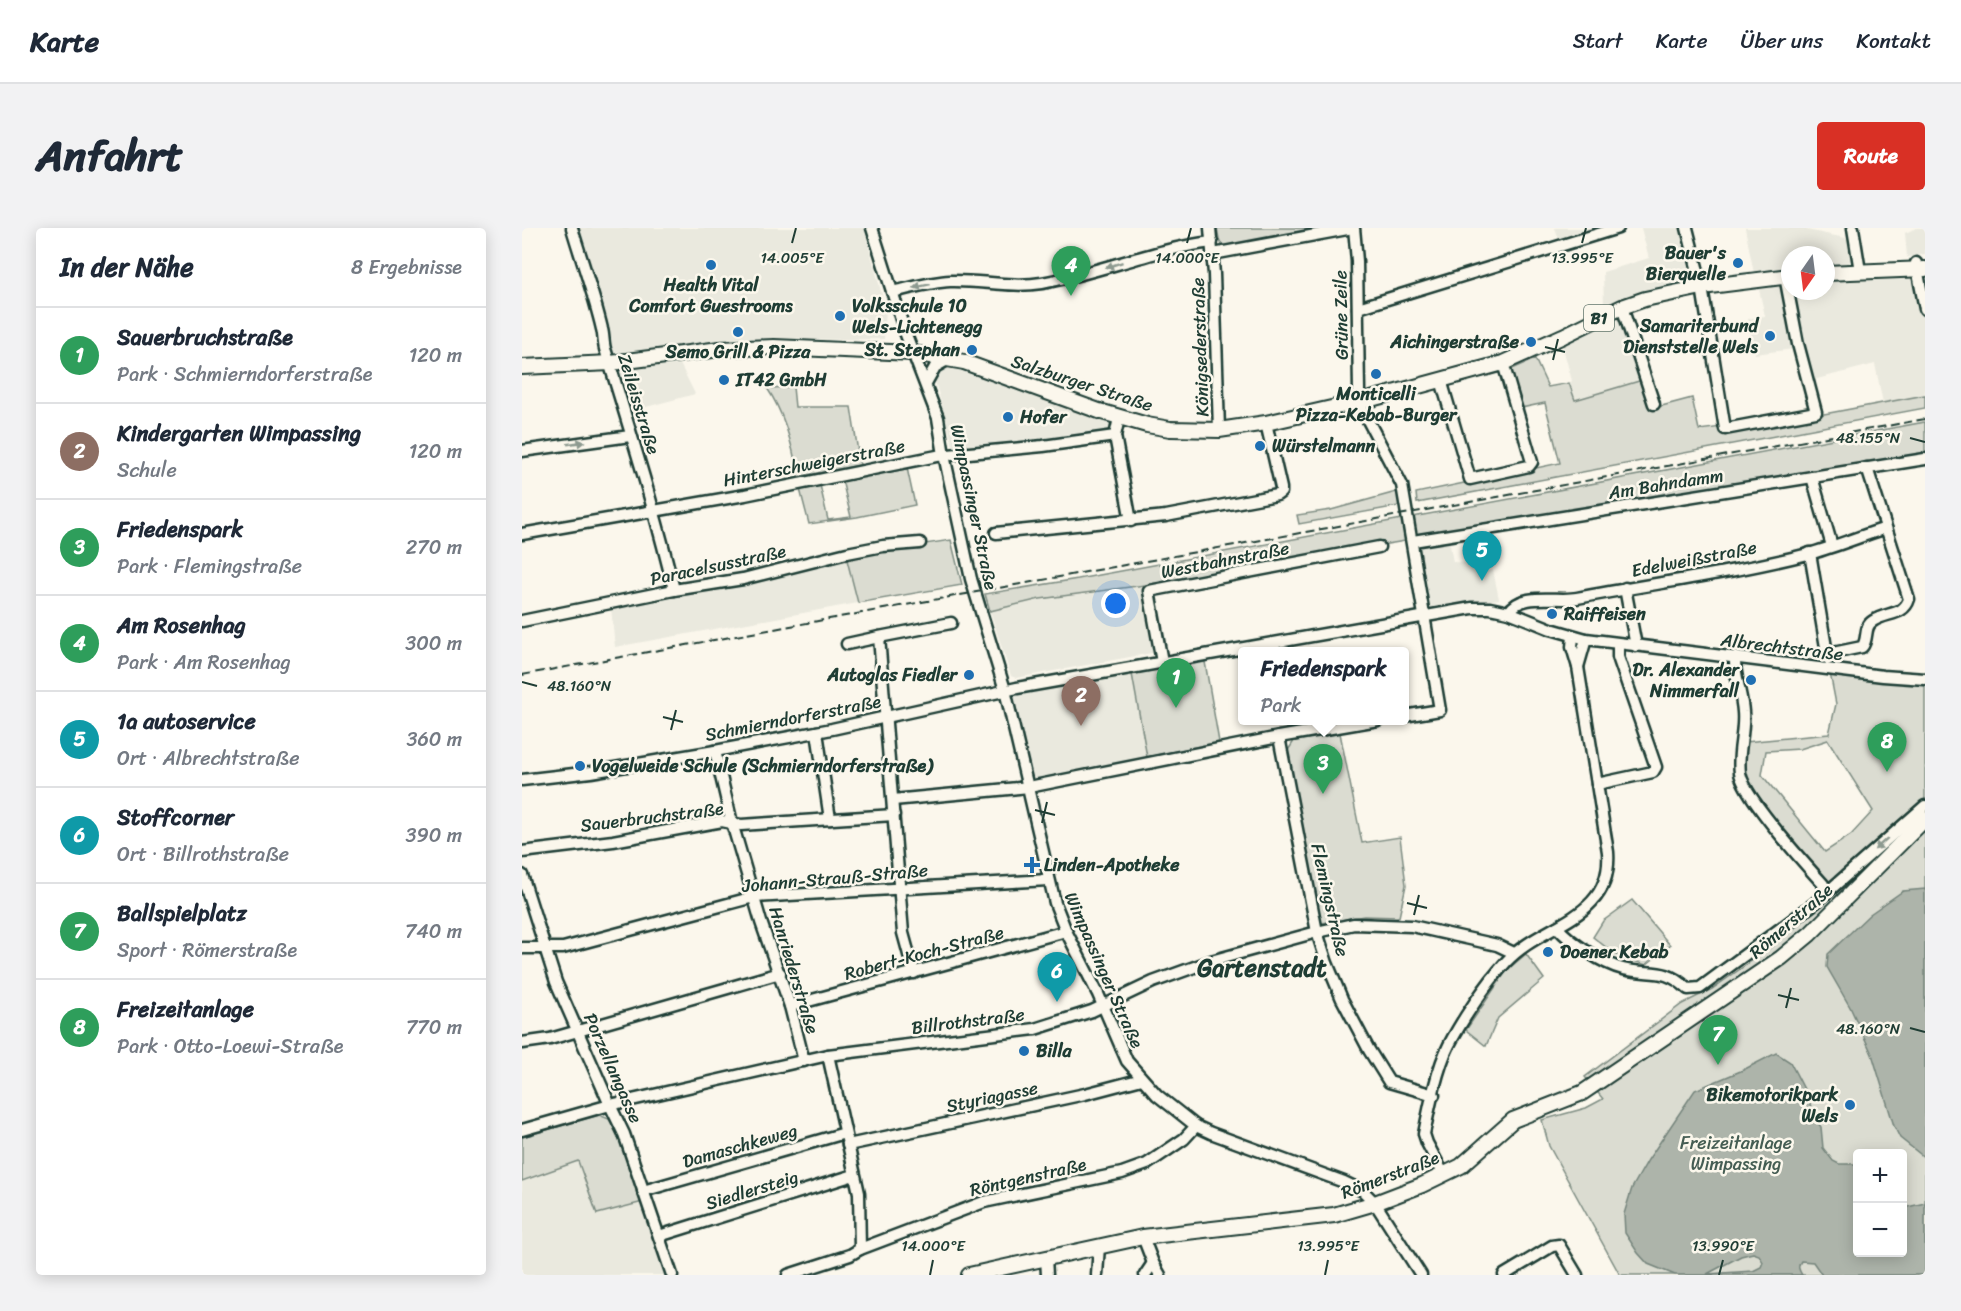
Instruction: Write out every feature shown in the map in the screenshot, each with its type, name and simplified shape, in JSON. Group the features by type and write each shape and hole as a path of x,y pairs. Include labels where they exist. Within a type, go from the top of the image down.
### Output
{"main road":[{"path":"1835,272 1921,266"},
{"name":"Salzburger Straße","path":"522,367 610,363 720,349 775,347 913,353 964,362 1119,418 1170,429 1219,430 1266,423 1361,401 1503,363 1622,307 1645,299 1702,287 1781,277"},
{"name":"Römerstraße","path":"969,1275 996,1272 1046,1258 1143,1237 1324,1217 1375,1203 1444,1175 1461,1166 1513,1120 1584,1091 1781,958 1809,934 1925,819"}],"street":[{"name":"Zeileisstraße","path":"572,228 603,332 605,351 654,511 674,590"},
{"name":"Wimpassinger Straße","path":"872,228 905,332 938,418 971,579 1005,690 1029,787 1048,880 1065,931 1103,1006 1127,1061 1157,1095 1196,1126 1363,1191 1375,1203 1418,1274"},
{"name":"Königsederstraße","path":"1210,228 1219,430"},
{"path":"892,292 951,281 1039,284 1192,244 1212,248 1353,228"},
{"name":"Grüne Zeile","path":"1353,228 1358,308 1358,381 1361,401"},
{"path":"1358,308 1618,228"},
{"path":"1687,228 1702,287 1725,429 1816,412 1798,344 1792,300"},
{"path":"1853,228 1860,271"},
{"path":"1921,266 1925,309"},
{"path":"1622,307 1654,404"},
{"path":"897,352 905,332"},
{"path":"926,383 935,368 949,358"},
{"path":"1442,380 1470,479 1529,466 1532,462 1503,363"},
{"path":"1361,401 1363,411 1402,485 1440,710 1409,715"},
{"path":"1119,418 1114,436 1131,521"},
{"path":"996,533 1060,525 1131,521 1278,495 1281,488 1266,423"},
{"path":"522,451 630,436"},
{"name":"Hinterschweigerstraße","path":"522,534 654,511 944,454 1043,446 1114,436"},
{"name":"Am Bahndamm","path":"1413,541 1925,459"},
{"path":"1828,654 1862,647 1867,639 1868,626 1872,621 1902,610 1907,606 1909,599 1867,468"},
{"path":"1812,477 1832,546"},
{"name":"Edelweißstraße","path":"1509,612 1518,602 1533,599 1571,599 1717,573 1810,553 1886,528"},
{"name":"Paracelsusstraße","path":"522,621 674,590 743,579 847,553 883,546 920,543"},
{"name":"Westbahnstraße","path":"1162,662 1149,591 1379,547"},
{"path":"1810,553 1828,654 1827,668"},
{"path":"1625,588 1636,646"},
{"name":"Albrechtstraße","path":"1424,617 1472,608 1490,608 1509,612 1586,639 1884,676 1925,679"},
{"name":"Schmierndorferstraße","path":"1249,647 1424,617"},
{"path":"848,644 951,624"},
{"path":"1444,1175 1424,1134 1448,1046 1490,982 1514,953 1588,907 1597,897 1606,875 1608,852 1578,668 1572,647 1573,636"},
{"path":"879,637 903,933 914,973"},
{"path":"1578,668 1586,639"},
{"path":"1597,784 1643,776 1653,772 1656,767 1618,657 1618,644"},
{"name":"Schmierndorferstraße","path":"522,780 591,772 715,751 817,732 1005,690 1238,649"},
{"path":"1735,657 1734,667 1743,704 1744,720 1739,758 1740,775 1750,794 1822,884 1825,894"},
{"path":"893,800 1029,787 1349,725"},
{"path":"817,732 830,819"},
{"name":"Flemingstraße","path":"1278,737 1317,932 1342,999 1389,1082 1434,1095"},
{"name":"Hanriederstraße","path":"715,751 732,823 790,1006 804,1061"},
{"path":"1557,927 1566,936 1610,964 1632,971 1664,973 1675,978 1688,989 1696,989 1705,986 1797,918 1925,806"},
{"name":"Sauerbruchstraße","path":"522,852 613,841 722,821 741,825 894,815"},
{"name":"Porzellangasse","path":"522,875 556,982 624,1134 672,1275"},
{"name":"Johann-Strauß-Straße","path":"522,948 563,948 754,897 1048,880"},
{"name":"Billrothstraße","path":"522,1130 610,1105 828,1056 1019,1032 1050,1025 1103,1006 1172,975 1211,961 1354,924 1407,925 1497,945 1514,953"},
{"name":"Robert-Koch-Straße","path":"790,1006 1065,931"},
{"path":"522,1043 550,1038 780,973"},
{"path":"828,1056 859,1193 860,1249"},
{"name":"Styriagasse","path":"848,1144 1085,1094 1142,1079"},
{"name":"Röntgenstraße","path":"788,1275 850,1255 860,1249 984,1202 1122,1173 1147,1164 1184,1139 1196,1126"},
{"name":"Damaschkeweg","path":"643,1191 845,1133"},
{"name":"Siedlersteig","path":"658,1236 854,1175"},
{"path":"1143,1237 1160,1275"},
{"path":"1504,1275 1552,1246 1559,1245 1578,1275"},
{"path":"1097,1275 1099,1246"},
{"path":"1046,1258 1047,1275"},
{"path":"1145,1275 1153,1263"}],"shaded area":[{"path":"577,228 864,228 886,310 884,339 777,340 611,353"},
{"path":"1555,228 1629,228 1560,242"},
{"path":"1641,228 1694,228 1705,279 1626,297 1604,307 1603,272 1649,258"},
{"path":"1745,228 1806,228 1850,239 1852,260 1846,265 1835,266 1835,246 1781,246 1781,271 1754,273"},
{"path":"1917,228 1925,228 1925,254 1907,257 1905,233"},
{"path":"1925,274 1925,395 1883,403 1875,364 1813,380 1793,349 1755,354 1748,319 1765,316 1758,285 1781,284 1781,300 1835,300 1835,279"},
{"path":"1627,313 1646,379 1575,400 1569,383 1572,381 1562,344 1618,315"},
{"path":"679,362 695,394 631,411 617,367"},
{"path":"944,368 955,369 1112,424 1113,438 954,449 935,381 937,373"},
{"path":"1448,534 1453,562 1467,563 1481,572 1493,570 1499,599 1433,610 1429,608 1417,539"},
{"path":"846,556 858,603 615,647 611,608"},
{"path":"1145,585 1157,652 1016,678 1011,676 990,611 1040,599"},
{"path":"1132,674 1147,757 1033,782 1014,696"},
{"path":"1925,889 1925,1158 1900,1138 1894,1126 1872,1054 1850,1007 1827,967 1828,954 1870,914 1903,891"},
{"path":"1776,1053 1790,1062 1821,1127 1823,1148 1833,1161 1839,1164 1853,1164 1853,1257 1907,1257 1907,1207 1925,1203 1925,1275 1822,1275 1813,1262 1801,1261 1799,1268 1802,1275 1675,1275 1648,1264 1625,1233 1624,1214 1632,1188 1648,1160 1695,1090","holes":["1753,1253 1759,1255 1763,1262 1761,1267 1753,1271 1707,1274 1741,1256"]},
{"path":"578,1161 643,1202 668,1275 522,1275 522,1181"}],"green space":[{"path":"1217,228 1327,228 1229,246 1222,245"},
{"path":"1535,359 1548,387 1569,383 1575,400 1646,379 1654,408 1692,398 1699,430 1722,427 1723,433 1925,395 1925,408 1417,503 1416,493 1560,463 1545,403 1521,408 1510,370"},
{"path":"793,387 795,407 851,407 860,465 798,477 787,430 767,388"},
{"path":"1925,422 1925,458 1145,585 1040,599 990,611 985,594 1078,579"},
{"path":"907,468 915,505 857,517 809,524 800,489 820,485 828,520 851,517 842,480"},
{"path":"1400,491 1404,505 1299,524 1297,515 1331,510"},
{"path":"951,540 962,585 858,603 846,556"},
{"path":"1205,662 1219,742 1147,757 1132,674"},
{"name":"Freizeitanlage Wimpassing","path":"1830,673 1870,680 1925,684 1925,1275 1620,1275 1549,1146 1542,1120 1586,1108 1603,1099 1585,1077 1682,1004 1712,989 1778,942 1838,892 1769,816 1747,784 1743,771 1745,742 1829,734 1836,704","holes":["1828,740 1873,811 1851,835 1825,852 1762,775 1766,751 1800,749"]},
{"path":"1340,733 1362,843 1400,837 1406,885 1399,917 1364,916 1322,923 1318,916 1287,752 1294,741"},
{"path":"1632,900 1670,945 1646,965 1616,955 1593,937 1603,921"},
{"path":"1526,954 1544,979 1498,1018 1486,1046 1466,1030 1507,970"},
{"path":"599,1115 609,1119 622,1139 643,1202 597,1214 578,1161 522,1181 522,1137"}],"railway":[{"path":"522,675 1925,419"}],"place":[{"name":"Bauer's Bierquelle","path":"1738,263"},
{"name":"Health Vital Comfort Guestrooms","path":"711,265"},
{"name":"Am Rosenhag","path":"1071,296"},
{"name":"Volksschule 10 Wels-Lichtenegg","path":"840,316"},
{"name":"Semo Grill & Pizza","path":"738,332"},
{"name":"Samariterbund Dienststelle Wels","path":"1770,336"},
{"name":"Aichingerstraße","path":"1531,342"},
{"name":"St. Stephan","path":"972,350"},
{"name":"Monticelli Pizza-Kebab-Burger","path":"1376,374"},
{"name":"IT42 GmbH","path":"724,380"},
{"name":"Hofer","path":"1008,417"},
{"name":"Würstelmann","path":"1260,446"},
{"name":"1a autoservice","path":"1482,581"},
{"name":"Raiffeisen","path":"1552,614"},
{"name":"Autoglas Fiedler","path":"969,675"},
{"name":"Dr. Alexander Nimmerfall","path":"1751,680"},
{"name":"Sauerbruchstraße","path":"1176,708"},
{"name":"Kindergarten Wimpassing","path":"1081,726"},
{"name":"Vogelweide Schule (Schmierndorferstraße)","path":"580,766"},
{"name":"Freizeitanlage","path":"1887,772"},
{"name":"Friedenspark","path":"1323,794"},
{"name":"Linden-Apotheke","path":"1032,865"},
{"name":"Doener Kebab","path":"1548,952"},
{"name":"Stoffcorner","path":"1057,1002"},
{"name":"Billa","path":"1024,1051"},
{"name":"Ballspielplatz","path":"1718,1065"},
{"name":"Bikemotorikpark Wels","path":"1850,1105"}],"district":[{"name":"Gartenstadt","path":"1262,968"}]}
